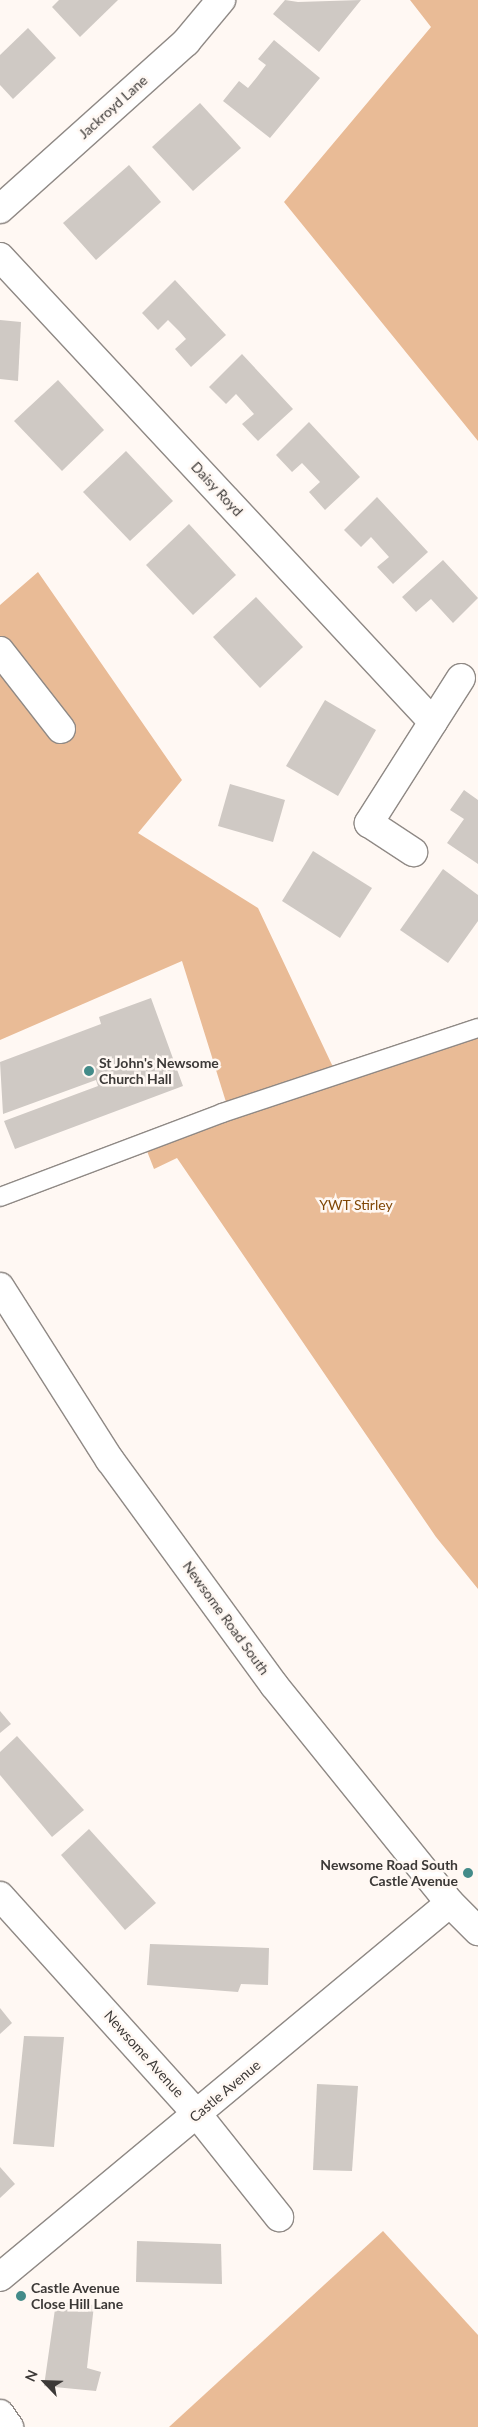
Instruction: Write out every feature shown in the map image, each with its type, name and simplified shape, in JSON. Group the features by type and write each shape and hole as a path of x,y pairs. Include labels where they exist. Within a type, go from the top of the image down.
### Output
{"street":[{"name":"Jackroyd Lane","path":"0,208 186,42 220,0"},
{"name":"Daisy Royd","path":"0,257 434,722"},
{"path":"0,651 61,728"},
{"path":"412,852 368,823 461,678"},
{"name":"Newsome Road South","path":"0,1287 110,1460 263,1669 450,1903 478,1931"},
{"name":"Newsome Avenue","path":"0,1896 197,2114 280,2218"},
{"name":"Castle Avenue","path":"0,2277 450,1903"},
{"path":"0,2414 8,2427"}],"lane":[{"path":"0,1197 222,1113 478,1028"}],"green space":[{"path":"410,0 478,0 478,441 284,202 431,27"},
{"path":"38,572 182,780 138,833 258,908 333,1067 226,1102 182,961 0,1040 0,605"},
{"name":"YWT Stirley","path":"478,1036 478,1589 436,1537 177,1158 154,1169 145,1146"},
{"path":"383,2231 478,2335 478,2427 169,2427"}],"building":[{"path":"59,0 118,0 80,37 52,7"},
{"path":"285,0 298,2 361,0 319,52 273,14"},
{"path":"28,28 56,58 13,99 0,85 0,55"},
{"path":"274,40 320,78 270,138 223,101 239,81 248,88 266,65 258,59"},
{"path":"200,103 241,148 193,191 152,147"},
{"path":"129,165 161,202 96,260 63,223"},
{"path":"175,280 226,335 191,367 175,349 186,339 179,331 168,320 158,330 142,313"},
{"path":"0,320 21,322 18,381 0,379"},
{"path":"242,354 293,409 258,441 242,424 254,414 246,405 236,394 226,404 209,387"},
{"path":"58,380 104,430 62,471 14,421"},
{"path":"309,422 360,477 325,510 309,492 320,482 302,463 292,472 276,455"},
{"path":"126,451 173,501 130,541 83,492"},
{"path":"377,497 428,552 393,584 377,567 389,557 371,537 361,547 344,530"},
{"path":"189,524 236,575 193,615 146,565"},
{"path":"443,560 478,598 453,623 431,599 416,612 402,597"},
{"path":"256,597 303,647 260,688 213,637"},
{"path":"325,700 376,730 338,796 286,766"},
{"path":"230,784 285,800 273,842 218,826"},
{"path":"464,790 478,800 478,864 447,843 464,819 450,810"},
{"path":"313,851 372,888 340,938 282,901"},
{"path":"443,869 478,895 478,921 448,963 400,930"},
{"name":"St John's Newsome Church Hall","path":"151,998 183,1086 15,1149 4,1121 98,1086 96,1080 3,1114 0,1062 101,1024 99,1017"},
{"path":"0,1711 11,1724 0,1733"},
{"path":"17,1736 84,1810 52,1837 0,1775 0,1752"},
{"path":"89,1829 156,1903 125,1930 61,1855"},
{"path":"150,1944 269,1948 268,1985 241,1984 238,1992 147,1985"},
{"path":"0,2008 12,2023 0,2034"},
{"path":"24,2036 64,2037 54,2147 13,2144"},
{"path":"317,2084 358,2086 352,2171 313,2170"},
{"path":"0,2167 15,2184 0,2198"},
{"path":"137,2241 221,2244 222,2284 136,2282"},
{"path":"56,2302 94,2305 87,2368 101,2372 96,2391 44,2386"}],"place":[{"name":"St John's Newsome Church Hall","path":"89,1071"},
{"name":"Newsome Road South Castle Avenue","path":"468,1873"},
{"name":"Castle Avenue Close Hill Lane","path":"21,2296"}]}
